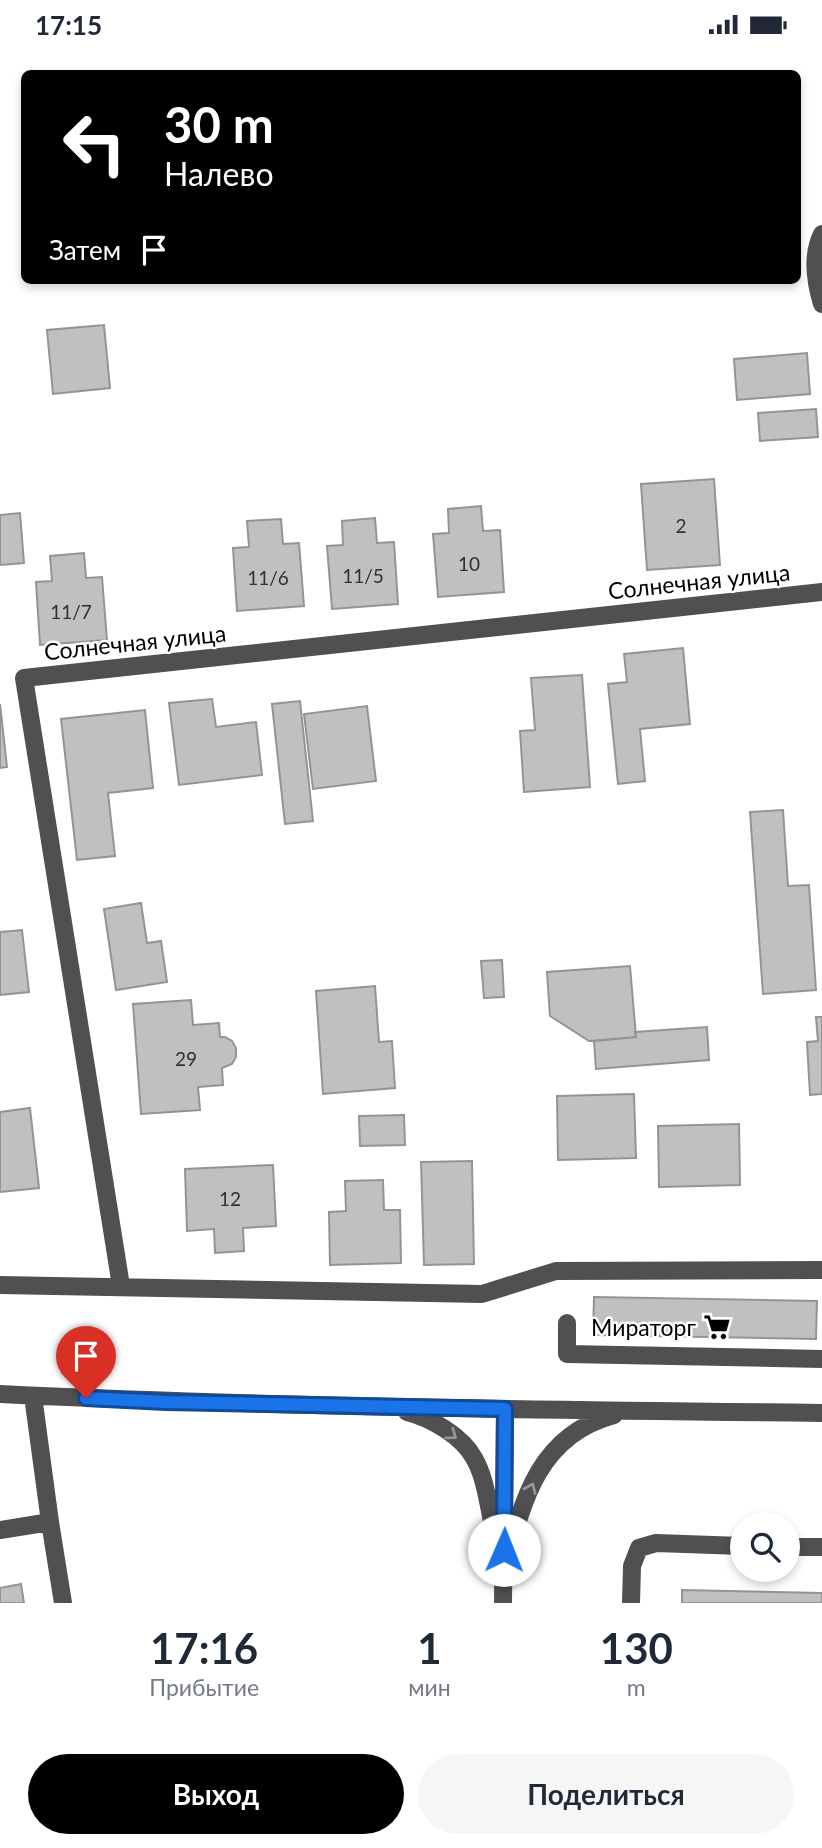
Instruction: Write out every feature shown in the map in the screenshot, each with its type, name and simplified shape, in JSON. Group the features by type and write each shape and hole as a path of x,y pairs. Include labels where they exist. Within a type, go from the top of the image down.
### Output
{"street":[{"path":"822,234 816,245 815,281 822,304"},
{"name":"Солнечная улица","path":"121,1286 24,678 822,592"},
{"path":"0,1285 482,1294 556,1271 822,1270"},
{"path":"567,1323 567,1354 822,1359"},
{"path":"0,1394 166,1402 822,1413"},
{"path":"33,1396 63,1603"},
{"path":"390,1407 414,1414 441,1427 474,1456 480,1471 503,1576"},
{"path":"503,1603 505,1409"},
{"path":"503,1576 516,1525 540,1467 568,1437 590,1423 631,1411"},
{"path":"0,1530 50,1522"},
{"path":"631,1603 632,1566 639,1549 656,1543 730,1546"},
{"path":"800,1547 822,1547"}],"building":[{"path":"104,325 110,388 53,394 47,330"},
{"path":"807,353 810,394 737,400 734,359"},
{"path":"816,409 818,437 760,441 758,413"},
{"path":"714,479 720,565 647,570 641,484"},
{"path":"481,506 483,531 500,530 504,592 438,597 433,534 449,533 448,509"},
{"path":"20,513 24,563 0,565 0,515"},
{"path":"375,518 377,543 394,542 398,604 332,609 327,546 343,545 342,521"},
{"path":"281,519 283,544 299,543 304,606 237,611 233,548 249,547 247,521"},
{"path":"84,553 86,578 102,577 107,640 40,645 36,582 52,581 50,556"},
{"path":"683,648 690,724 640,729 645,781 618,784 608,684 627,682 624,654"},
{"path":"582,675 590,787 524,792 520,731 535,730 531,678"},
{"path":"212,699 216,727 256,722 262,775 179,785 169,703"},
{"path":"300,701 313,821 285,824 272,704"},
{"path":"0,704 7,767 0,768"},
{"path":"367,706 376,781 313,789 304,714"},
{"path":"145,710 153,788 108,793 115,856 77,860 61,719"},
{"path":"783,810 788,886 809,885 816,990 763,994 750,812"},
{"path":"141,903 147,943 161,941 167,982 116,990 104,909"},
{"path":"22,930 29,992 0,995 0,932"},
{"path":"502,960 504,997 484,998 481,961"},
{"path":"630,966 636,1037 589,1041 550,1016 547,972"},
{"path":"375,986 379,1042 392,1041 395,1088 323,1094 316,991"},
{"path":"191,1000 193,1025 219,1023 220,1037 232,1041 236,1048 236,1057 232,1064 222,1068 223,1085 198,1087 200,1110 141,1114 133,1004"},
{"path":"816,1017 822,1017 822,1094 810,1095 807,1042 818,1041"},
{"path":"707,1027 709,1060 596,1069 594,1041 636,1037 635,1032"},
{"path":"634,1094 636,1158 558,1160 557,1096"},
{"path":"30,1108 39,1188 0,1192 0,1112"},
{"path":"404,1115 405,1145 360,1146 359,1116"},
{"path":"739,1124 740,1185 659,1187 658,1126"},
{"path":"472,1161 474,1264 424,1265 421,1162"},
{"path":"273,1165 276,1226 243,1228 244,1251 215,1253 214,1229 187,1231 185,1169"},
{"path":"383,1180 384,1210 400,1210 401,1263 330,1265 329,1212 346,1211 345,1181"},
{"path":"594,1297 817,1301 816,1339 593,1335"},
{"path":"21,1584 24,1603 0,1603 0,1588"},
{"path":"682,1590 822,1593 822,1603 682,1603"}],"place":[{"name":"Мираторг","path":"717,1327"}],"route":[{"path":"86,1398 505,1409 504,1550"}]}
